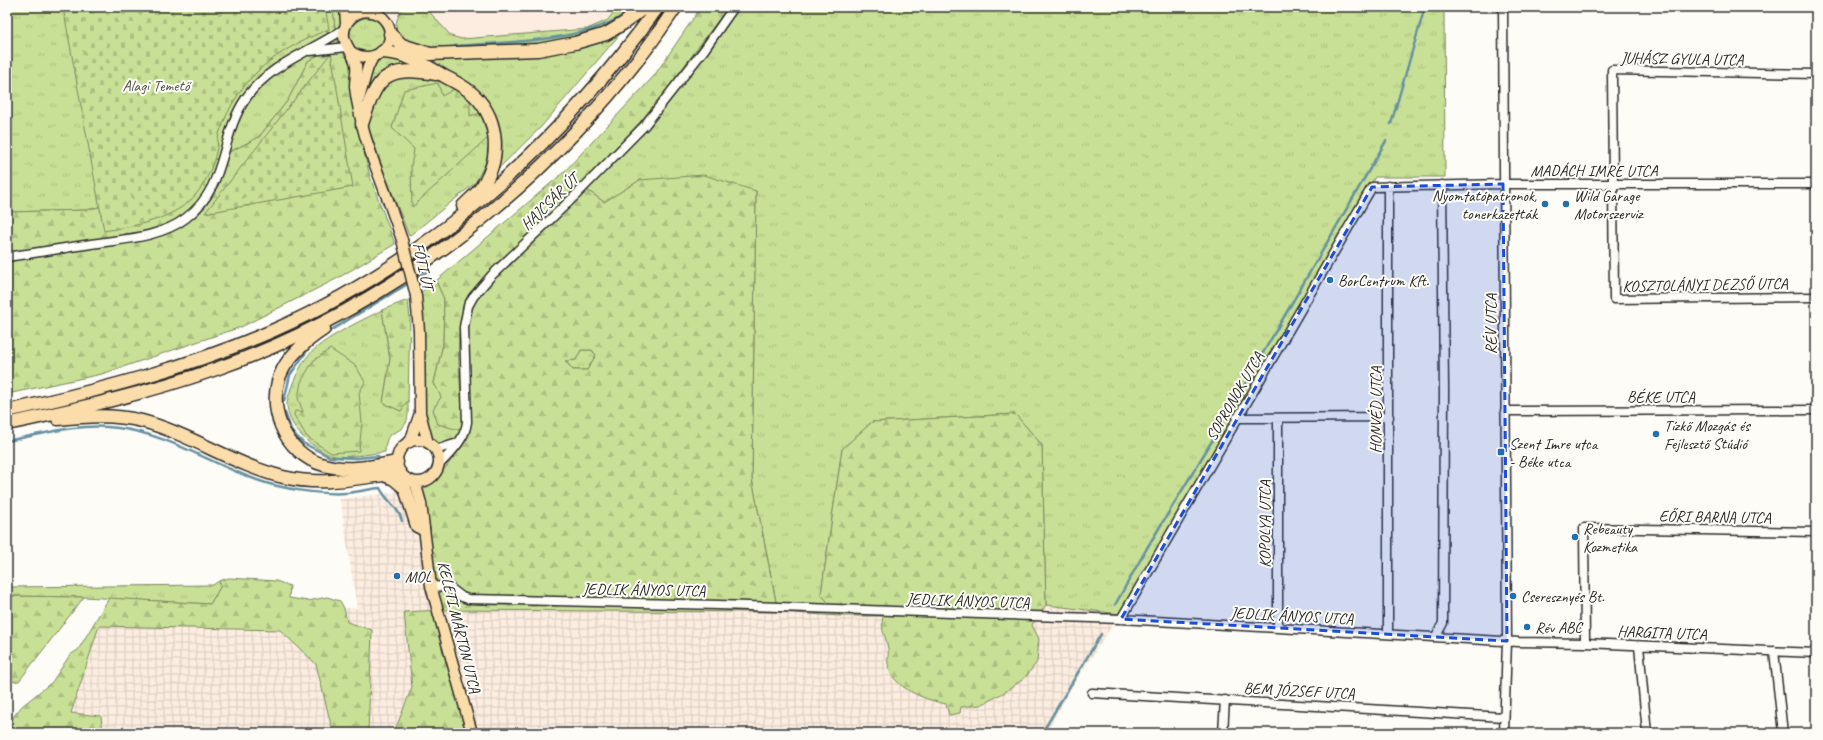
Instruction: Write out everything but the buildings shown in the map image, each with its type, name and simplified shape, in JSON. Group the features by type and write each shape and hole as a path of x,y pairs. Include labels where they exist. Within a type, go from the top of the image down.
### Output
{"highway":[{"path":"390,34 402,45 430,54 538,50 575,43 606,34 624,23 645,7"},
{"path":"7,411 70,397 147,376 210,355 272,330 365,282 439,234 492,191 563,123 630,46 658,7"},
{"path":"7,424 153,389 217,369 282,342 347,310 401,278 453,242 529,178 552,156 609,95 641,56 676,7"},
{"path":"378,55 404,55 444,76 465,88 481,102 489,115 493,127 495,146 490,171 480,188 451,216 439,234"},
{"path":"362,124 374,89 388,76 408,70 444,76"},
{"path":"347,310 300,347 283,368 276,390 277,414 281,427 292,444 303,455 324,465 342,468 398,467"},
{"path":"31,419 55,420 99,415 141,421 173,432 254,468 298,480 325,482 384,475 398,467"},
{"path":"384,475 394,478 405,488 417,526 423,529"}],"main road":[{"path":"345,7 344,39 348,49 361,57 378,55"},
{"path":"345,26 354,15 364,9 373,12 384,19 390,34 388,44 368,67 358,103"},
{"name":"FÓTI ÚT","path":"348,49 356,64 355,85 362,124 402,240 416,296 419,331 420,413 410,442"},
{"path":"420,413 431,446 438,459 438,466 431,477 420,482 404,478 398,467 398,454 402,448 410,442 418,440 431,446"},
{"name":"KELETI MÁRTON UTCA","path":"420,482 423,529 431,586 472,733"}],"street":[{"name":"HAJCSÁR ÚT","path":"438,466 459,442 466,431 464,327 466,313 473,298 491,276 578,193 644,126 704,50 734,7"},
{"name":"RÉV UTCA","path":"1503,7 1507,641 1504,733"},
{"path":"7,257 143,236 168,228 186,218 202,204 217,179 232,126 246,98 275,68 306,52 345,26"},
{"path":"306,52 348,49"},
{"name":"JUHÁSZ GYULA UTCA","path":"1614,184 1612,70 1816,74"},
{"name":"MADÁCH IMRE UTCA","path":"1372,187 1503,184 1816,184"},
{"name":"KOSZTOLÁNYI DEZSŐ UTCA","path":"1614,184 1614,299 1816,297"},
{"path":"1436,636 1443,623 1444,390 1442,185"},
{"name":"HONVÉD UTCA","path":"1388,186 1388,634"},
{"name":"SOPRONOK UTCA","path":"1121,619 1372,187"},
{"name":"BÉKE UTCA","path":"1505,411 1816,410"},
{"path":"1237,418 1278,419 1389,417"},
{"name":"KOPOLYA UTCA","path":"1278,419 1278,628"},
{"path":"431,446 459,442"},
{"name":"EŐRI BARNA UTCA","path":"1585,643 1584,528 1816,532"},
{"name":"JEDLIK ÁNYOS UTCA","path":"431,586 449,587 462,597 468,599 719,605 1121,619 1507,641"},
{"name":"HARGITA UTCA","path":"1507,641 1816,653"},
{"path":"1639,646 1647,733"},
{"path":"1774,651 1783,733"},
{"name":"BEM JÓZSEF UTCA","path":"1092,693 1504,717"},
{"path":"1223,733 1225,700"}],"highlighted area":[{"path":"1503,184 1507,641 1121,619 1372,187"}],"shaded area":[{"path":"379,7 617,7 608,20 588,29 455,41 399,24"},
{"path":"422,489 440,610 778,612 840,616 883,616 881,627 888,648 887,665 940,703 961,707 981,705 1005,692 1039,639 1032,625 1046,605 1120,614 1073,685 1046,733 871,733 869,729 856,733 368,733 372,630 347,622 344,608 357,608 340,499"},
{"path":"98,625 280,630 316,664 333,733 103,733 101,717 71,713"}],"green space":[{"name":"Alagi Temető","path":"7,7 320,10 332,47 308,61 288,100 259,137 132,202 110,204 87,210 7,212"},
{"name":"Alagi Temető","path":"63,7 325,7 329,29 310,37 276,57 261,68 248,81 237,96 227,114 219,134 217,150 210,171 200,190 191,200 172,213 150,222 104,231"},
{"path":"320,7 333,8 336,36 339,47 342,52 354,63 359,132 370,177 395,244 338,278 241,327 102,374 7,394 7,212 87,210 110,204 132,202 259,137 288,100 308,61 332,47"},
{"path":"332,7 343,7 341,24 336,35"},
{"path":"425,7 451,36 462,39 587,29 608,20 617,7 640,7 599,32 563,40 538,44 425,49 406,43 397,32 396,23 400,12 404,8"},
{"path":"701,7 728,7 665,92 640,122 575,191 467,300 462,311 459,341 459,374 463,418 461,428 455,429 438,424 433,410 441,397 434,383 443,344 444,299 436,281 564,172 654,76"},
{"path":"728,7 1444,7 1445,177 1375,177 1120,614 1046,605 1042,445 1015,414 872,422 842,449 821,594 840,616 778,612 752,479 756,191 641,180 604,202 580,185 640,122 665,92"},
{"path":"364,18 370,18 374,19 381,25 384,35 383,42 377,49 370,52 364,52 360,51 353,45 350,38 350,32 351,28 357,21"},
{"path":"626,27 541,127 499,168 502,144 499,124 492,108 481,94 466,83 413,53 483,58"},
{"path":"331,53 353,187 205,213"},
{"path":"388,57 398,58 459,88 482,111 490,135 489,157 475,183 409,236 369,128 366,105 370,78 375,63"},
{"path":"438,83 442,96 456,88 470,98 470,116 481,113 488,138 412,207 411,167 414,149 392,128 404,90"},
{"path":"704,175 756,191 752,479 778,612 441,610 467,733 394,733 412,687 404,612 440,610 422,489 424,481 436,480 470,434 467,332 472,303 493,278 587,190 604,202 640,180","holes":["581,350 592,350 596,355 587,370 573,370 565,361 576,360"]},
{"path":"436,281 444,299 443,344 434,383 455,429 461,428 454,439 447,444 442,445 433,444 428,437 425,425 420,293"},
{"path":"408,300 410,319 408,400 401,411 383,403 390,359 382,310"},
{"path":"382,310 390,359 383,403 401,411 408,400 408,414 406,423 399,430 392,433 387,439 385,452 350,456 336,456 324,453 309,443 300,434 289,417 287,404 297,373 313,350 331,337"},
{"path":"330,349 356,366 365,382 359,393 362,422 359,451 331,453 307,437 294,415 295,411 303,412 298,398 301,382 313,361"},
{"path":"581,350 592,350 596,355 587,370 573,370 565,360 576,360"},
{"path":"1015,414 1042,445 1046,605 1032,625 1039,639 1037,662 1025,678 1005,692 981,705 961,707 960,713 949,715 946,704 911,692 896,680 891,672 888,662 888,649 882,626 883,616 840,616 821,594 842,449 872,422"},
{"path":"229,578 276,581 290,586 289,598 308,601 327,597 340,601 344,608 347,622 372,630 368,733 333,733 316,664 280,630 99,626 71,713 101,716 103,733 11,733 13,717 22,706 52,682 70,655 78,650 109,598 210,604 221,586 219,581"},
{"path":"219,581 221,586 210,604 84,597 7,596 7,587 213,585"},
{"path":"7,596 84,597 19,681 7,682"}],"waterway":[{"path":"455,46 539,40 582,32 601,26 621,17 633,7"},
{"path":"1391,124 1425,7"},
{"path":"1115,605 1386,141"},
{"path":"415,279 430,270"},
{"path":"328,332 411,282"},
{"path":"284,401 290,375 311,345"},
{"path":"285,413 292,432 303,443 330,457 357,458 378,456 378,460"},
{"path":"7,441 76,428 104,427 136,431 172,443 257,480 278,486 302,491 325,493 351,493 380,488 398,512 402,521"},
{"path":"1042,733 1101,634"}],"place":[{"name":"Nyomtatópatronok, tonerkazetták","path":"1545,204"},
{"name":"Wild Garage Motorszerviz","path":"1566,204"},
{"name":"BorCentrum Kft.","path":"1330,280"},
{"name":"Tízkő Mozgás és Fejlesztő Stúdió","path":"1656,434"},
{"name":"Szent Imre utca - Béke utca","path":"1501,452"},
{"name":"Rebeauty Kozmetika","path":"1575,537"},
{"name":"MOL","path":"397,576"},
{"name":"Cseresznyés Bt.","path":"1513,596"},
{"name":"Rév ABC","path":"1527,627"}]}
